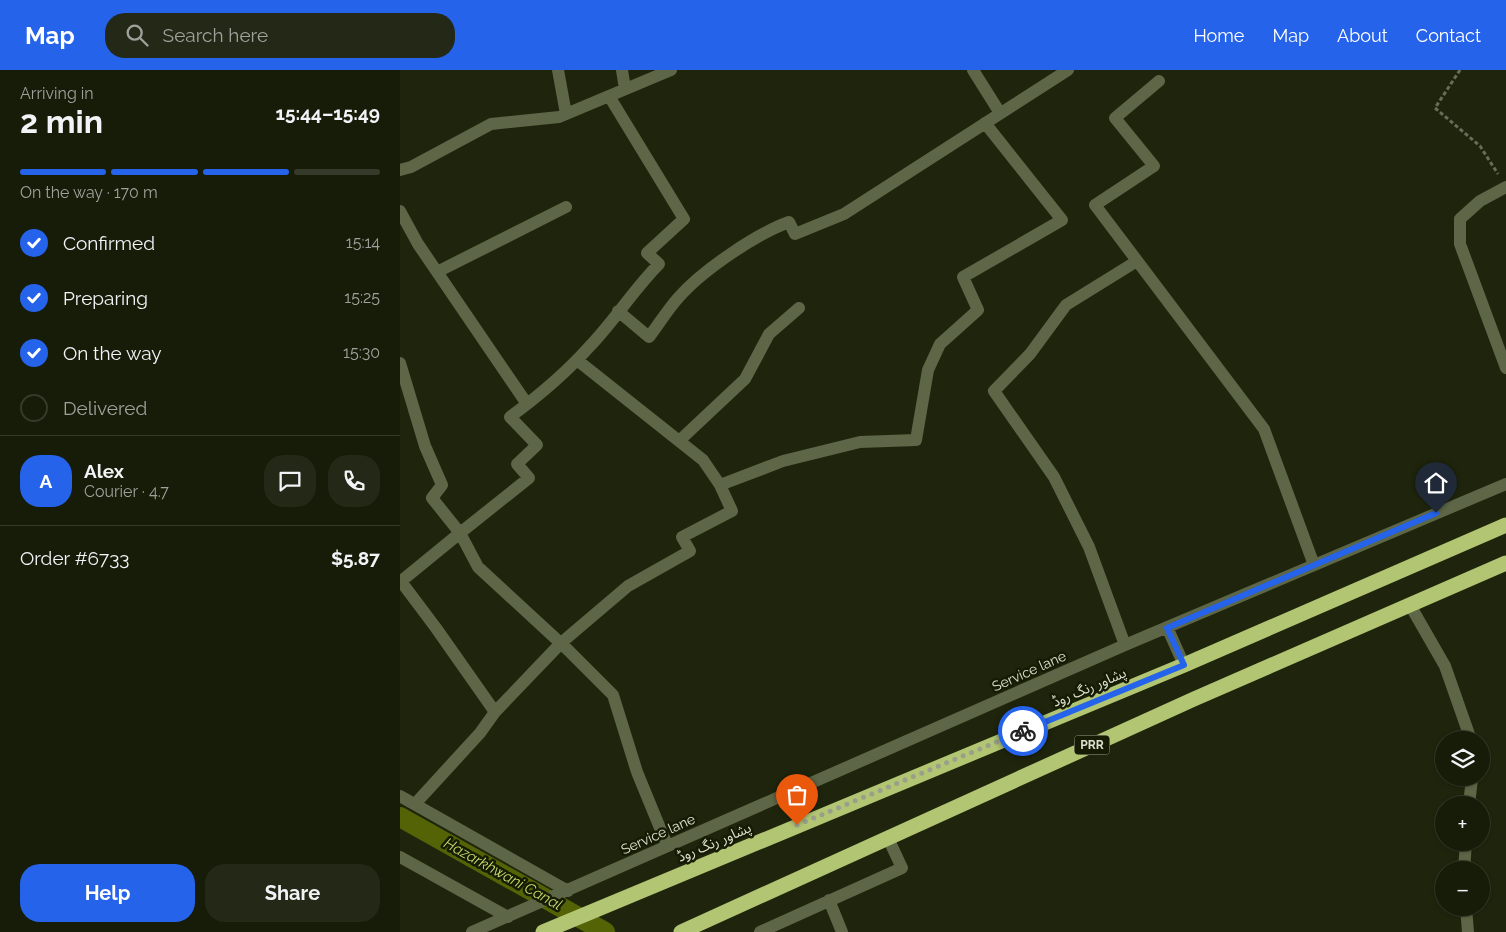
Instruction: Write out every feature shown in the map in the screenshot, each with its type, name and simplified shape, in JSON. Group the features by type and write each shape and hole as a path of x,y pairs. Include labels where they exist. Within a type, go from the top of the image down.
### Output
{"highway":[{"name":"پشاور رنگ روڈ","path":"543,932 1184,665 1506,525"},
{"name":"PRR","path":"681,932 1194,699 1506,563"}],"street":[{"path":"558,70 566,114"},
{"path":"622,70 625,89"},
{"path":"400,170 411,167 491,124 559,117 671,70"},
{"path":"973,70 1000,113"},
{"path":"618,312 649,337 680,296 716,264 769,229 789,222 795,234 844,214 1068,70"},
{"path":"1159,82 1116,118 1154,166 1095,205 1264,429 1314,565"},
{"path":"495,712 436,628 400,581 529,478 517,464 537,445 510,417 548,389 592,345 659,264 647,254 684,219 609,96"},
{"path":"720,485 783,461 860,442 916,440 928,370 940,344 978,310 963,277 1062,220 985,124"},
{"path":"1503,182 1460,219 1460,244 1506,368"},
{"path":"436,272 566,207"},
{"path":"400,211 436,272 527,404"},
{"path":"1125,645 1089,547 1054,477 994,391 1030,354 1066,305 1137,261"},
{"path":"679,441 745,379 770,334 799,308"},
{"path":"415,804 480,733 495,712 531,672 561,643 628,586 690,551 682,536 732,511 720,485 703,460 577,360"},
{"path":"400,363 425,446 442,485 432,498 460,533 478,567 561,643 613,695 637,772 667,845"},
{"name":"Service lane","path":"472,932 1125,645 1506,484"},
{"path":"1410,605 1445,666 1468,731"},
{"path":"1167,628 1184,665"},
{"path":"400,796 567,891"},
{"path":"761,932 902,868 888,838"},
{"path":"400,857 508,917"},
{"path":"830,900 842,932"},
{"path":"1467,916 1468,932"}],"path":[{"path":"1460,70 1435,108 1480,146 1503,182"}],"waterway":[{"name":"Hazarkhwani Canal","path":"400,817 605,932"}],"way so far":[{"path":"797,825 1023,731"}],"route":[{"path":"1023,731 1184,665 1167,628 1436,513"}]}
